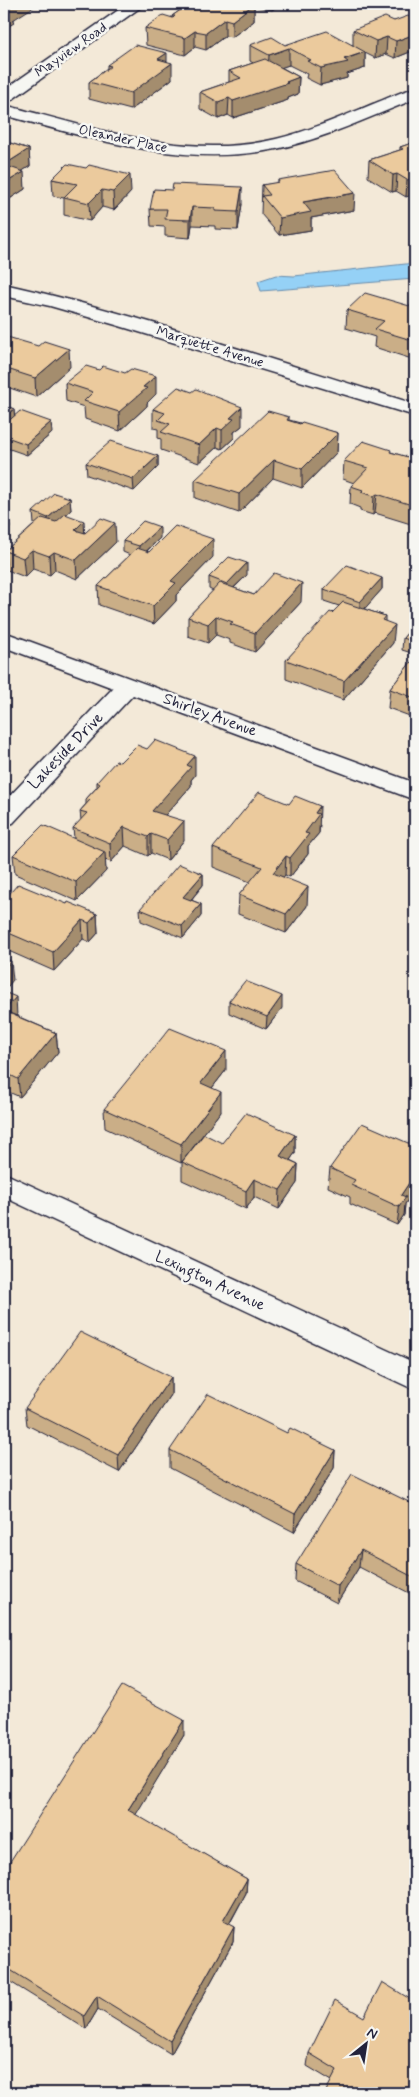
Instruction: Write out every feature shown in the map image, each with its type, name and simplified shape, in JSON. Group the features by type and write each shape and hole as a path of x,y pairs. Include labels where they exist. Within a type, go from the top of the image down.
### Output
{"street":[{"name":"Mayview Road","path":"4,97 137,4"},
{"name":"Oleander Place","path":"4,110 159,148 218,152 276,144 314,133 415,93"},
{"name":"Marquette Avenue","path":"4,290 54,301 114,318 415,410"},
{"name":"Shirley Avenue","path":"4,639 415,792"},
{"name":"Lakeside Drive","path":"4,817 129,685"},
{"name":"Lexington Avenue","path":"4,1184 415,1378"}],"water":[{"path":"415,263 415,279 261,291 258,281 276,275 294,276"}],"building":[{"path":"4,4 13,4 4,12"},
{"path":"189,4 254,4 232,21 225,19 206,33 195,31 185,38 145,28 163,15 173,18 175,16 172,16"},
{"path":"408,16 415,20 415,34 396,41 387,37 376,41 353,30 385,17 394,21"},
{"path":"327,31 365,52 344,59 348,62 321,68 289,48 269,55 250,45 272,37 285,45"},
{"path":"135,45 167,53 158,59 172,63 131,93 89,82 111,66 107,65"},
{"path":"265,59 299,77 286,82 288,83 233,101 229,98 218,102 200,92 241,78 229,71"},
{"path":"4,141 29,149 4,165"},
{"path":"415,142 415,177 407,180 397,174 393,175 369,160 403,149 400,147"},
{"path":"67,164 86,168 89,165 130,175 113,192 102,190 89,203 64,197 77,184 52,179"},
{"path":"4,165 24,172 7,182 4,181"},
{"path":"335,170 355,193 303,202 311,212 280,218 262,196 270,195 262,185 279,182 278,180"},
{"path":"173,184 242,187 238,212 192,207 190,220 165,219 167,209 150,209 154,189 172,190"},
{"path":"365,293 413,307 415,304 415,341 375,329 384,321 347,310"},
{"path":"4,336 38,346 44,341 69,349 35,378 4,368"},
{"path":"86,366 99,370 103,366 125,373 131,369 156,376 143,387 147,388 119,412 84,401 93,392 65,383"},
{"path":"178,387 192,392 196,389 242,407 230,418 234,419 222,430 217,428 199,445 161,432 170,424 158,420 165,413 153,409"},
{"path":"4,405 14,409 4,417"},
{"path":"20,411 51,422 26,444 4,436 4,425"},
{"path":"268,411 289,417 287,420 300,424 302,422 338,433 302,469 274,460 239,494 195,480"},
{"path":"111,441 158,456 133,479 86,463"},
{"path":"363,441 391,450 390,452 415,459 415,506 377,494 374,496 361,492 363,490 351,486 368,468 344,461"},
{"path":"54,493 70,498 48,518 33,512"},
{"path":"65,514 84,521 75,530 85,533 101,518 115,523 76,560 54,552 49,556 32,550 23,558 5,551 42,518 56,522"},
{"path":"143,521 160,527 139,546 123,541"},
{"path":"175,526 213,539 171,581 176,583 153,606 98,586 137,548 149,552"},
{"path":"229,557 247,563 227,584 209,577"},
{"path":"347,565 382,578 360,602 324,589"},
{"path":"274,573 302,583 255,633 230,624 233,622 216,616 208,624 188,617 220,583 254,595"},
{"path":"343,602 385,616 382,620 395,625 344,681 286,660 330,612 332,613"},
{"path":"415,624 415,642 403,638"},
{"path":"415,657 415,698 390,689"},
{"path":"155,740 195,756 187,765 191,767 152,811 184,821 167,840 151,834 148,837 124,827 110,843 73,828 87,813 80,811 90,800 86,799 100,784 97,782 116,761 120,762 137,745 147,749"},
{"path":"259,792 289,804 295,796 320,806 315,813 319,814 305,833 309,834 290,858 286,856 273,873 308,887 286,914 239,895 262,867 213,848"},
{"path":"43,825 105,852 76,882 13,855"},
{"path":"179,864 203,874 183,897 201,904 182,926 140,909"},
{"path":"18,884 97,914 89,923 82,920 53,952 4,931 4,900"},
{"path":"4,958 11,961 4,969"},
{"path":"245,981 282,996 267,1017 229,1001"},
{"path":"4,992 16,997 4,1011"},
{"path":"4,1011 56,1033 18,1079 4,1072"},
{"path":"170,1028 226,1051 201,1083 221,1092 181,1144 104,1109"},
{"path":"246,1113 295,1135 280,1156 298,1164 280,1190 254,1179 246,1191 182,1162 204,1134 222,1143"},
{"path":"362,1123 415,1146 415,1174 401,1195 406,1197 399,1207 351,1185 355,1180 330,1168"},
{"path":"80,1332 171,1377 118,1455 25,1408"},
{"path":"208,1394 287,1433 290,1428 335,1450 295,1514 170,1450"},
{"path":"352,1474 415,1505 415,1578 361,1550 338,1586 296,1564"},
{"path":"122,1686 184,1720 128,1810 247,1879 223,1921 234,1927 170,2041 97,1996 84,2016 4,1966 4,1871"},
{"path":"382,1982 415,2002 415,2093 325,2093 337,2070 309,2053 335,2000 364,2017"}]}
